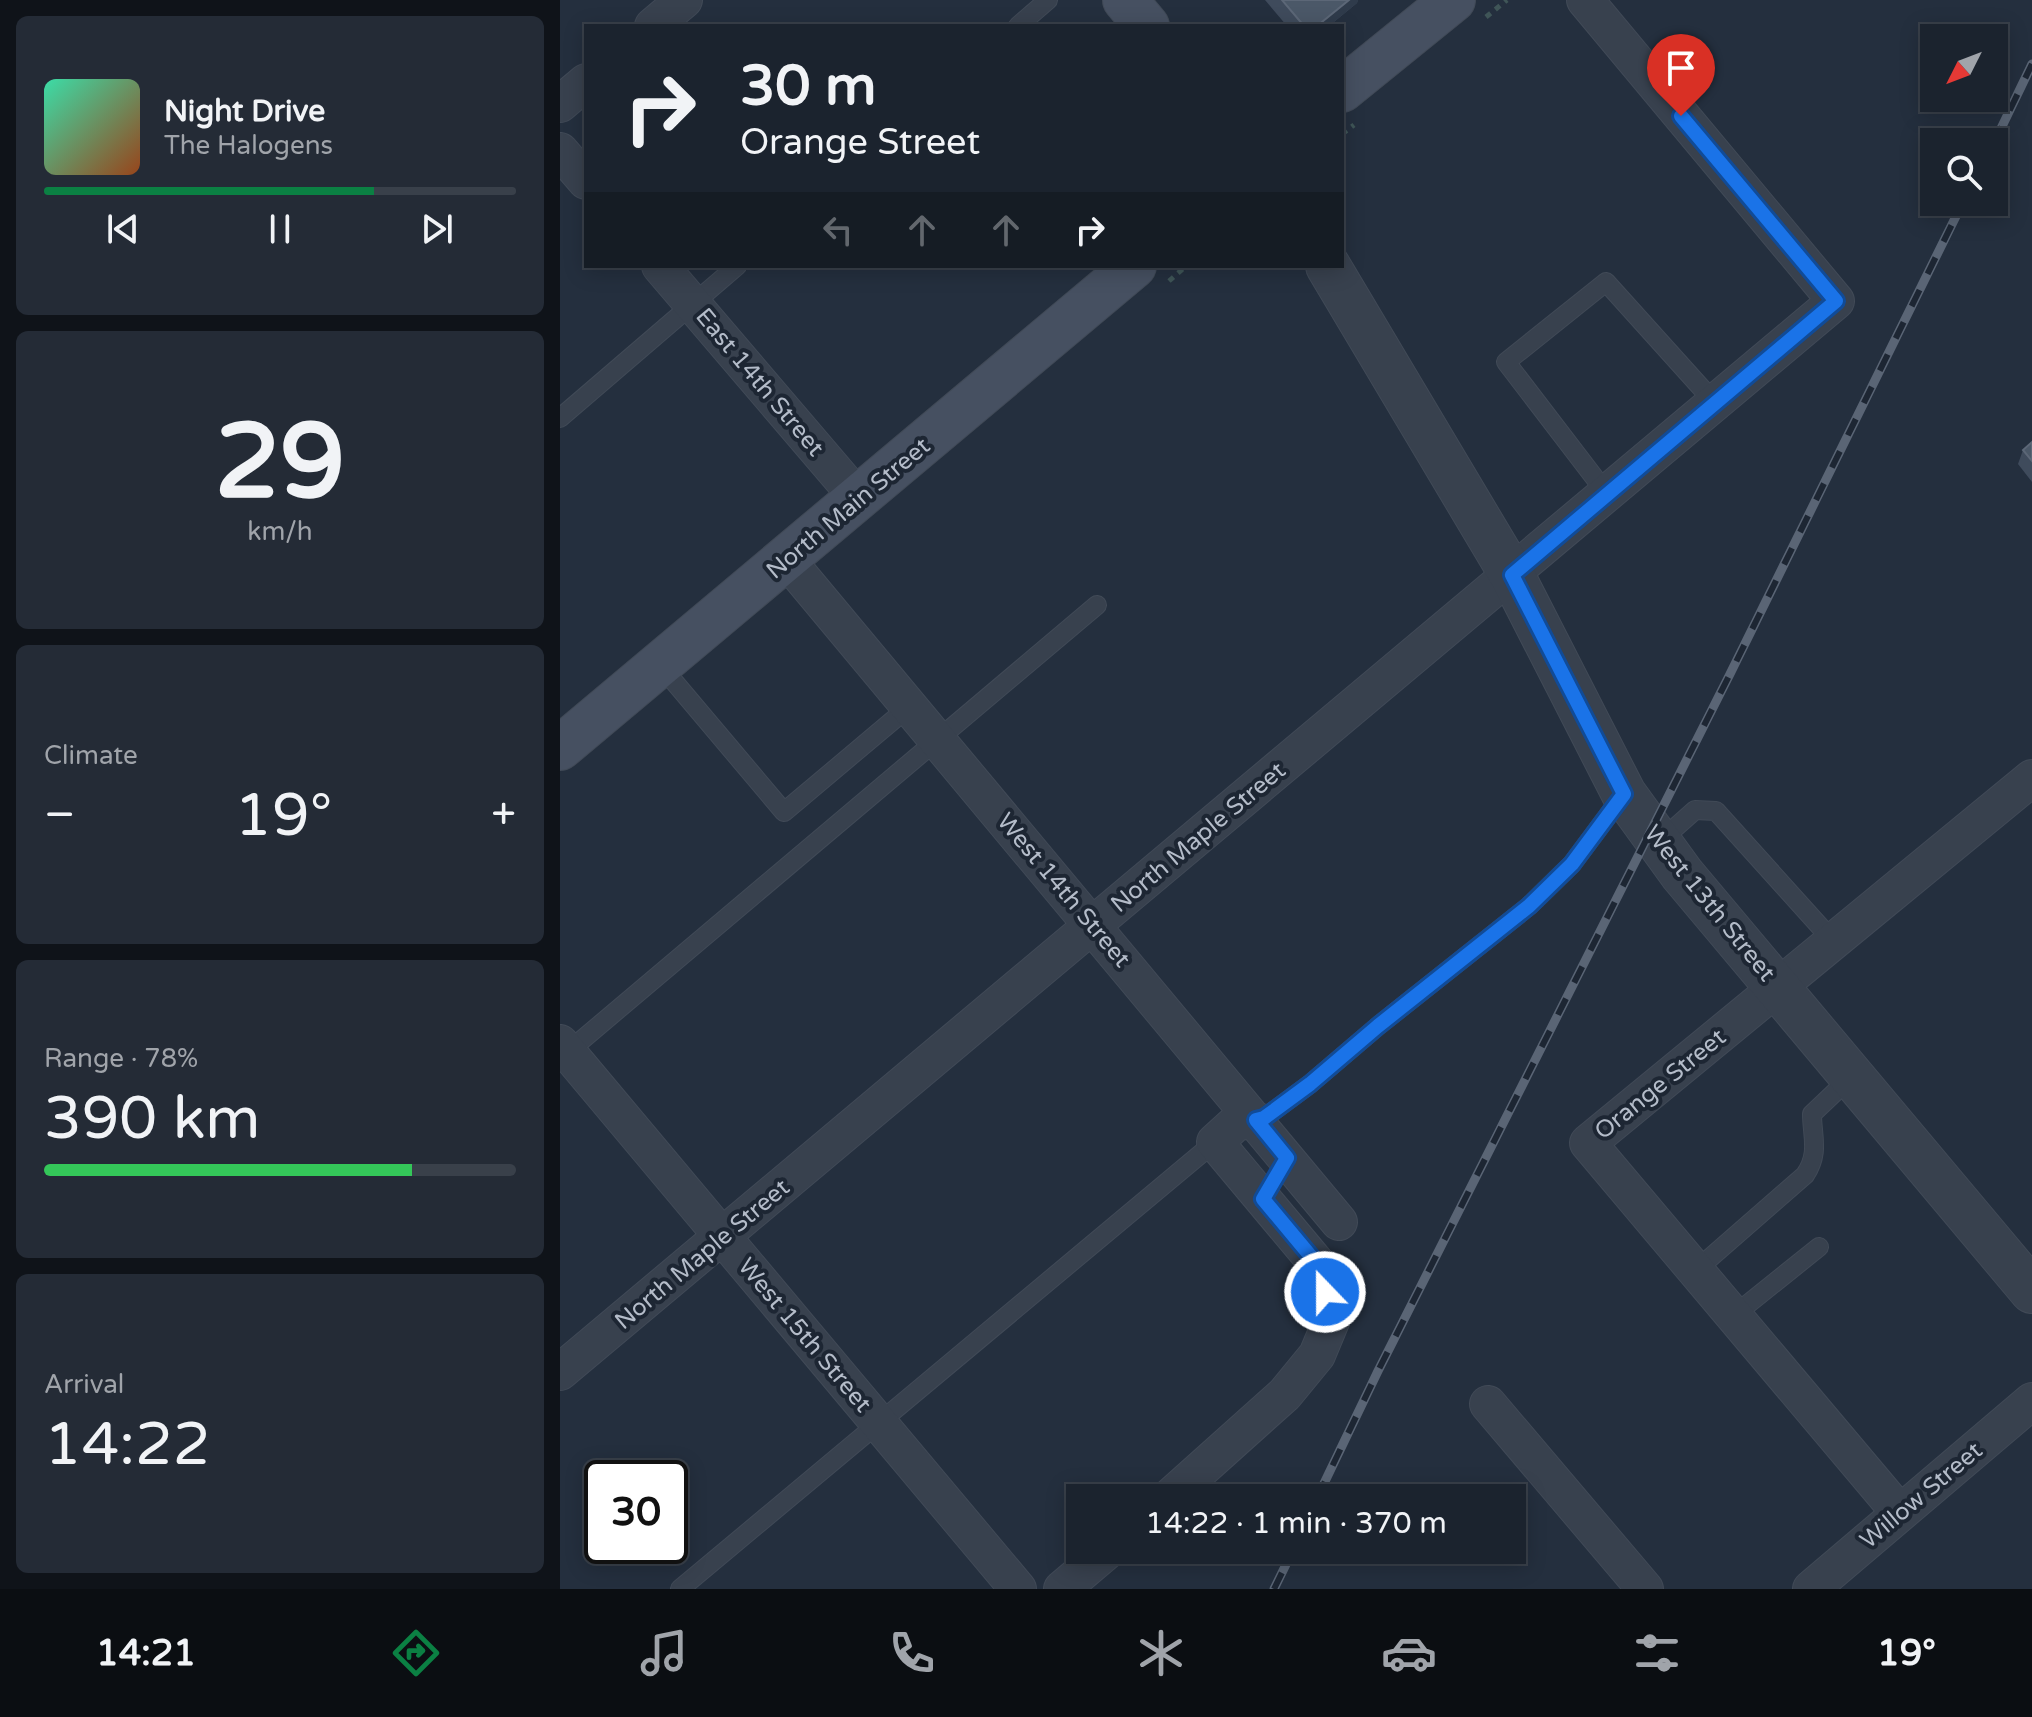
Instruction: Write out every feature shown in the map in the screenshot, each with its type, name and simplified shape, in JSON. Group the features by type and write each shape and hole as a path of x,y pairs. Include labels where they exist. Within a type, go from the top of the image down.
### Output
{"main road":[{"path":"1125,0 1145,24"},
{"path":"1348,85 1453,0"},
{"name":"North Main Street","path":"565,735 660,665 1132,268"}],"street":[{"path":"655,24 684,0"},
{"name":"North Maple Street","path":"560,1372 1836,301 1585,0"},
{"path":"560,104 584,84"},
{"path":"560,151 584,179"},
{"name":"East 14th Street","path":"662,268 859,499"},
{"name":"West 13th Street","path":"1329,268 1512,575 1624,794 1682,874 2032,1291"},
{"name":"West 14th Street","path":"787,560 1339,1222"},
{"name":"Orange Street","path":"1900,1513 1588,1143 2032,778"},
{"name":"West 15th Street","path":"563,1052 1018,1589"},
{"path":"1185,1484 1285,1394 1317,1355 1332,1319 1318,1265 1215,1142 1237,1122 1256,1120"},
{"path":"1263,1199 1287,1158"},
{"name":"Willow Street","path":"1811,1589 2032,1401"},
{"path":"1488,1404 1645,1589"},
{"path":"1062,1589 1091,1564"}],"lane":[{"path":"1020,24 1048,0"},
{"path":"560,418 735,268"},
{"path":"1607,494 1506,362 1606,282 1715,403"},
{"path":"563,1052 1097,605"},
{"path":"660,665 784,812 910,706"},
{"path":"1256,1120 1264,1118 1310,1084 1529,906 1572,864 1624,794"},
{"path":"1659,842 1695,810 1716,811 1834,942"},
{"path":"1695,1271 1805,1175 1811,1166 1816,1135 1812,1114 1852,1076"},
{"path":"680,1589 1215,1142"},
{"path":"1733,1316 1819,1247"}],"building":[{"path":"1282,0 1349,0 1319,24 1302,24"},
{"path":"2032,442 2032,461 2023,450"}],"railway":[{"path":"2001,128 2032,64"},
{"path":"1324,1484 1956,216"},
{"path":"1274,1589 1286,1564"}],"route":[{"path":"1325,1292 1318,1265 1263,1199 1287,1158 1256,1120 1264,1118 1310,1084 1529,906 1572,864 1624,794 1512,575 1836,301 1681,116"}]}
